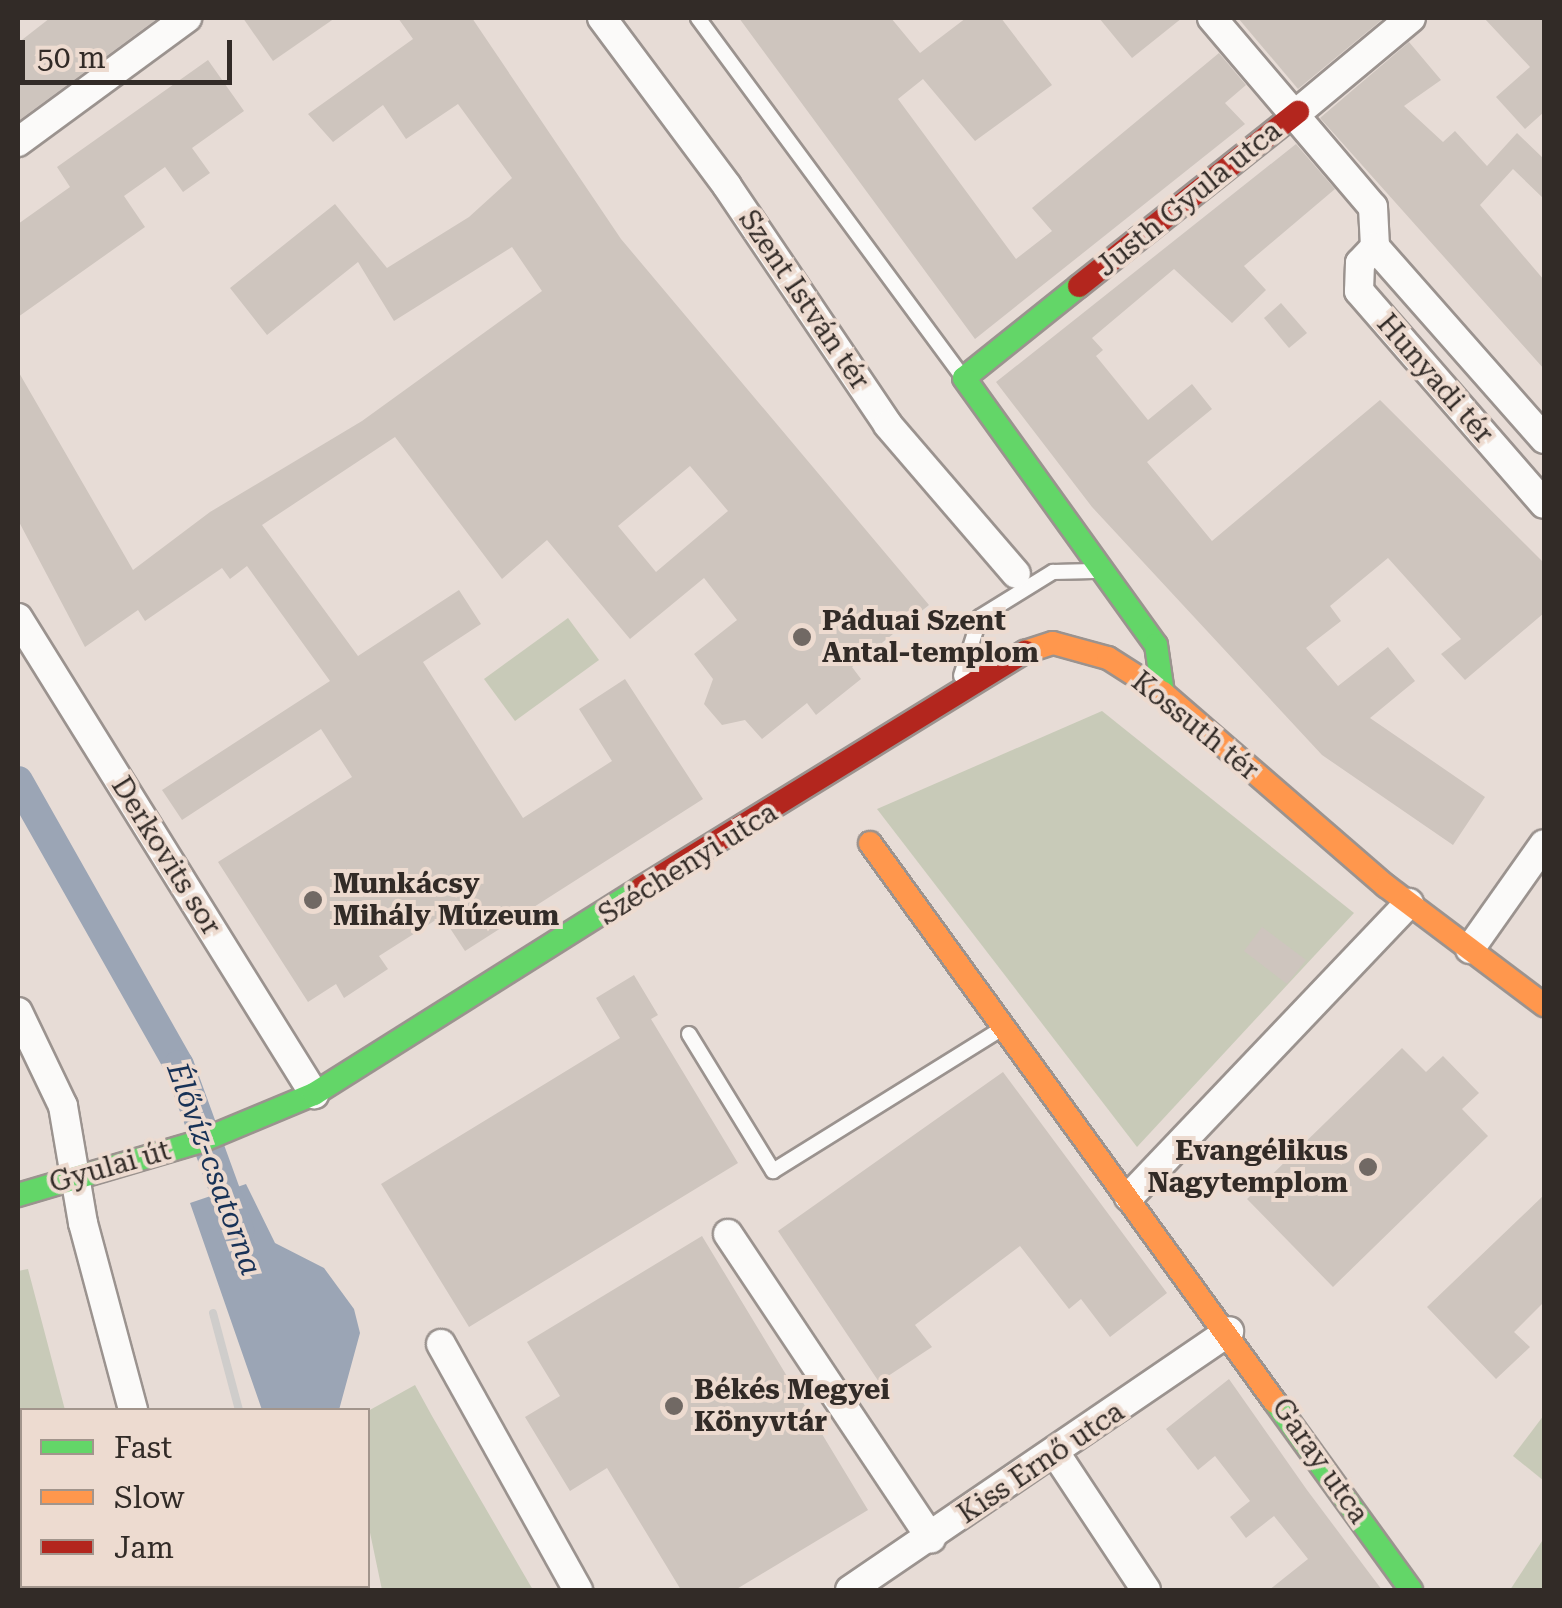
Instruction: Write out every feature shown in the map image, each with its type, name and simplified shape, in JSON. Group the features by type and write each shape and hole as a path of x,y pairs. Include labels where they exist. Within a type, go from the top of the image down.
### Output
{"main road":[{"name":"Justh Gyula utca","path":"964,378 1298,112"},
{"path":"964,378 1156,645 1162,694"},
{"name":"Kossuth tér","path":"956,692 1008,658 1062,642 1108,658 1162,694 1409,904 1544,1005"},
{"name":"Széchenyi utca","path":"314,1094 956,692"},
{"path":"870,843 1229,1332"},
{"name":"Gyulai út","path":"18,1195 267,1117 314,1094"},
{"name":"Garay utca","path":"1229,1332 1411,1590"}],"street":[{"path":"18,142 188,18"},
{"name":"Szent István tér","path":"602,18 727,186 888,425 1016,574"},
{"name":"Hunyadi tér","path":"1212,18 1298,112 1372,207 1374,247 1544,439"},
{"name":"Justh Gyula utca","path":"1298,112 1411,18"},
{"name":"Hunyadi tér","path":"1374,247 1360,263 1359,290 1544,504"},
{"name":"Derkovits sor","path":"18,618 314,1094"},
{"path":"1470,949 1544,844"},
{"path":"1129,1197 1409,904"},
{"path":"18,1012 63,1106 75,1175 133,1408"},
{"path":"728,1234 930,1538"},
{"name":"Kiss Ernő utca","path":"850,1590 1056,1454 1229,1332"},
{"path":"441,1344 578,1590"},
{"path":"1056,1454 1146,1590"}],"lane":[{"path":"698,18 964,378"},
{"path":"956,692 980,618 1054,572 1104,571"},
{"path":"689,1034 773,1172 1004,1026"}],"green space":[{"path":"568,618 599,660 515,721 484,679"},
{"path":"1102,711 1354,913 1137,1147 877,809"},
{"path":"28,1269 64,1408 20,1408 18,1479 18,1271"},
{"path":"415,1385 533,1590 382,1590 370,1533 370,1410"},
{"path":"1544,1415 1544,1481 1513,1456"},
{"path":"1544,1538 1544,1590 1510,1590"}],"water":[{"path":"246,1184 275,1243 324,1268 354,1309 360,1333 340,1408 261,1408 190,1203"}],"building":[{"path":"50,18 158,18 18,121 18,43"},
{"path":"243,18 335,18 273,61"},
{"path":"398,18 472,18 621,239 929,605 852,667 861,679 816,715 807,703 762,739 745,720 722,725 704,704 713,679 694,654 737,620 704,578 630,639 547,540 502,579 395,437 262,525 358,656 459,590 481,624 423,662 523,818 612,761 579,709 625,679 703,799 465,951 442,916 379,956 388,969 344,998 336,984 308,1002 218,862 352,777 321,729 182,820 162,790 330,681 247,566 230,579 222,568 145,621 138,610 85,647 18,520 18,371 133,570 210,512 362,421 542,291 512,247 394,321 358,262 267,335 230,288 335,204 387,268 469,217 512,178 458,104 406,139 383,105 333,142 308,114 413,39","holes":["690,466 728,511 656,572 618,526"]},
{"path":"739,18 891,18 920,53 966,18 1001,18 1052,85 975,141 923,79 898,99 1016,259 1052,231 1032,208 1219,53 1246,85 1225,103 1245,124 975,339"},
{"path":"1099,18 1182,18 1132,58"},
{"path":"1238,18 1384,18 1298,89"},
{"path":"1484,18 1544,18 1544,112 1525,129 1496,97 1530,67"},
{"path":"1409,42 1441,80 1404,106 1443,142 1455,131 1487,166 1517,133 1544,159 1544,199 1513,169 1480,205 1544,280 1544,369 1320,118"},
{"path":"208,60 244,111 192,148 210,173 183,192 165,167 124,196 145,227 18,317 18,224 70,187 57,167"},
{"path":"1296,144 1335,189 1244,266 1266,290 1232,323 1174,269 1092,338 1103,350 1096,356 1148,420 1192,384 1212,409 1147,462 1212,541 1380,400 1544,563 1544,613 1465,680 1441,654 1461,639 1388,558 1330,606 1341,621 1306,648 1338,686 1388,647 1415,681 1370,718 1485,797 1453,845 1322,755 1092,507 996,382"},
{"path":"1281,303 1307,333 1289,348 1264,318"},
{"path":"1262,927 1306,960 1287,984 1244,951"},
{"path":"634,975 658,1015 651,1019 738,1163 469,1327 381,1184 620,1038 596,998"},
{"name":"Evangélikus Nagytemplom","path":"1402,1048 1426,1072 1443,1056 1479,1093 1462,1109 1488,1136 1333,1287 1247,1199"},
{"path":"1003,1072 1167,1293 1110,1337 1081,1299 1069,1309 1020,1246 915,1325 932,1347 879,1382 778,1231"},
{"path":"1544,1195 1544,1302 1514,1332 1530,1347 1496,1379 1427,1307"},
{"name":"Békés Megyei Könyvtár","path":"702,1236 868,1510 735,1590 681,1590 607,1468 570,1491 525,1417 560,1396 527,1342"},
{"path":"1229,1379 1382,1590 1269,1590 1308,1559 1274,1516 1246,1538 1230,1517 1250,1501 1215,1456 1198,1470 1166,1429"}],"waterway":[{"name":"Élővíz-csatorna","path":"18,781 179,1065 239,1230"}],"railway":[{"path":"213,1313 238,1408"}],"traffic: fast":[{"path":"1079,286 964,378 1156,645 1163,693"},
{"path":"18,1195 201,1141 314,1094 641,888"},
{"path":"1275,1402 1411,1590"}],"traffic: slow":[{"path":"1025,652 1053,643 1108,658 1163,693 1386,886 1544,1005"},
{"path":"870,843 1275,1402"}],"traffic: jam":[{"path":"1079,286 1298,112"},
{"path":"641,888 1025,652"}],"place":[{"name":"Páduai Szent Antal-templom","path":"802,637"},
{"name":"Munkácsy Mihály Múzeum","path":"313,900"},
{"name":"Evangélikus Nagytemplom","path":"1368,1167"},
{"name":"Békés Megyei Könyvtár","path":"674,1406"}]}
